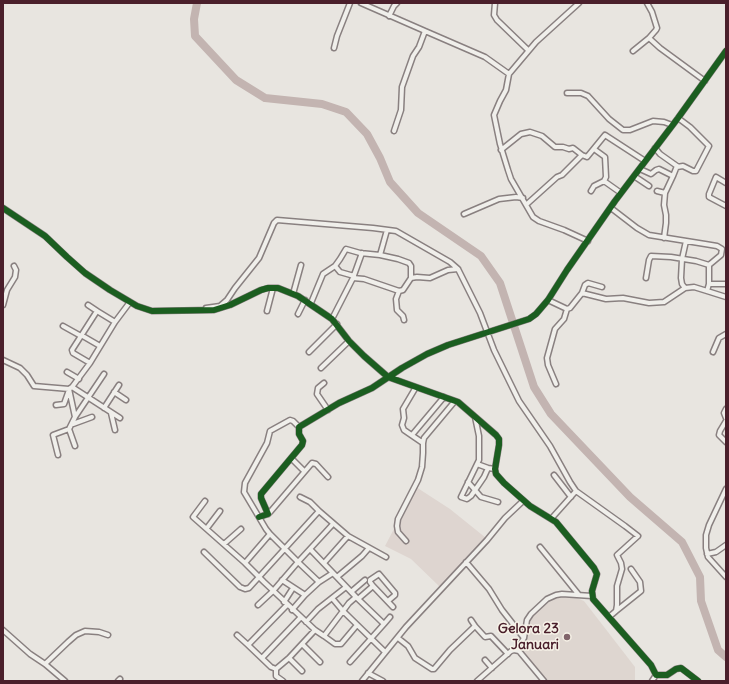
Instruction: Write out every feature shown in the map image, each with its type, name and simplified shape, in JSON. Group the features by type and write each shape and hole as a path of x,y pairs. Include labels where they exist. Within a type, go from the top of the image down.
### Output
{"street":[{"path":"334,48 336,38 350,3"},
{"path":"361,3 485,57 509,74"},
{"path":"389,16 397,3"},
{"path":"495,3 494,15 497,20 528,50"},
{"path":"579,3 528,50 509,74 506,90 494,115 501,150 511,179 534,217 588,241"},
{"path":"634,51 656,30 652,12 647,3"},
{"path":"394,131 401,110 402,87 413,56 419,47 425,31"},
{"path":"649,38 660,48 705,81"},
{"path":"299,427 328,410 372,388 388,377 434,351 529,319 536,314 548,300 564,274 621,193 678,118 726,51"},
{"path":"567,93 581,93 588,96 609,119 623,130 628,130 653,121 664,122 672,125"},
{"path":"654,148 677,167 683,166 693,171 696,170 709,146 678,118"},
{"path":"501,150 521,134 530,132 542,136 555,147 572,147 585,157 588,156 605,135 645,161"},
{"path":"591,191 594,186 604,181 606,177 605,157 594,149"},
{"path":"527,204 557,177 566,171 582,155"},
{"path":"664,238 666,216 664,205 665,193 677,167"},
{"path":"640,168 651,174 659,169 673,176"},
{"path":"634,176 649,186"},
{"path":"726,183 716,176 709,194 709,197 726,206"},
{"path":"604,181 621,193"},
{"path":"657,191 665,193"},
{"path":"464,214 499,199 516,197 523,198"},
{"path":"3,208 45,236 67,258 85,273 130,302 152,311 198,311 223,308 262,290 273,288 293,294 306,300 332,319 349,341 375,367 388,377 455,401 493,431 499,439 495,469 496,474 523,501 551,519 561,528 594,568 597,577 592,591 592,596 648,660 656,675"},
{"path":"611,208 645,233 664,238 720,247 722,250 720,255 709,265 709,284 707,291"},
{"path":"198,311 220,306 227,300 260,256 276,220 387,230 403,234 450,262 458,269 480,313 487,333 519,401 550,446 576,491 638,536 617,555 621,562 622,569 617,586 618,600 616,611"},
{"path":"380,255 387,230"},
{"path":"685,288 682,284 681,278 682,259 686,241"},
{"path":"310,303 324,274 335,266 346,249 356,253 380,255 409,263 412,268 411,278 403,290 399,291 396,299 397,308 404,320"},
{"path":"332,319 354,277 362,253"},
{"path":"646,278 651,256 671,257 696,261 709,265"},
{"path":"293,294 301,265"},
{"path":"3,305 4,294 16,273 14,266"},
{"path":"335,266 340,272 399,291"},
{"path":"411,278 430,278 448,270 458,269"},
{"path":"556,384 547,362 555,329 564,319 567,309 570,308 582,293 585,285 588,283 602,287"},
{"path":"709,284 726,284"},
{"path":"582,293 606,299 623,298 642,302 658,303 669,299 675,293 685,288 694,287 726,297"},
{"path":"267,311 273,288"},
{"path":"298,314 306,300"},
{"path":"548,300 567,309"},
{"path":"56,405 64,404 70,388 90,363 115,322 130,302"},
{"path":"88,305 115,322"},
{"path":"90,363 72,352 97,311"},
{"path":"309,352 337,324"},
{"path":"63,326 100,346"},
{"path":"713,352 719,338 726,334"},
{"path":"321,368 349,341"},
{"path":"3,360 20,368 27,374 34,386 70,388 120,418"},
{"path":"67,372 78,378"},
{"path":"58,455 53,436 69,429 75,417 104,374"},
{"path":"324,383 318,388 317,394 328,410"},
{"path":"104,408 119,385"},
{"path":"416,387 403,409 404,418 402,428 422,443"},
{"path":"70,388 75,417"},
{"path":"114,392 126,400"},
{"path":"412,435 444,397"},
{"path":"406,541 398,532 398,519 418,480 424,453 422,443 424,438 455,401"},
{"path":"726,409 724,413 726,420 719,435 726,442"},
{"path":"110,412 115,430"},
{"path":"475,416 479,436 479,460 461,497 467,499 471,496 484,477 488,468"},
{"path":"72,424 92,417"},
{"path":"268,514 261,498 261,494 303,443 299,434 299,427 294,421 290,420 270,431 267,443 245,483 244,492 270,534 319,582"},
{"path":"69,429 76,446"},
{"path":"291,458 304,471"},
{"path":"259,517 272,511 310,464 313,463 328,477"},
{"path":"477,464 495,469"},
{"path":"554,475 571,497"},
{"path":"468,482 481,497 498,502"},
{"path":"726,489 709,525 706,535 707,554 711,562 726,577"},
{"path":"551,519 576,491"},
{"path":"300,497 312,504 348,536 386,558"},
{"path":"205,501 193,516 315,630 335,644 341,644 357,625"},
{"path":"364,680 385,652 426,604 505,518 523,501"},
{"path":"204,552 242,588 249,588 319,511"},
{"path":"207,528 220,512"},
{"path":"258,605 273,591 333,524"},
{"path":"224,544 241,529"},
{"path":"245,563 270,534"},
{"path":"324,563 348,536"},
{"path":"707,554 716,552 726,545"},
{"path":"540,547 580,595"},
{"path":"310,548 346,587 384,624"},
{"path":"337,577 362,556 369,548"},
{"path":"466,562 489,589 502,610 524,638"},
{"path":"609,617 641,590 640,582 631,569"},
{"path":"292,610 319,582 333,573"},
{"path":"388,601 395,595 395,593 380,574 370,580 373,586 393,607"},
{"path":"282,580 305,595"},
{"path":"351,592 365,580"},
{"path":"324,636 343,611 373,586"},
{"path":"306,622 318,609 346,587"},
{"path":"248,645 286,603 293,588"},
{"path":"477,681 511,651 516,650 524,638 527,620 548,599 556,595 570,594 592,596"},
{"path":"332,598 343,611 385,652"},
{"path":"262,658 301,617"},
{"path":"350,662 390,617"},
{"path":"471,620 485,637 491,636 508,654"},
{"path":"398,638 408,646 415,658 434,669 450,650 475,626"},
{"path":"3,630 30,654 45,664 65,681"},
{"path":"284,681 276,676 276,669 289,658 315,630"},
{"path":"45,664 76,635 85,631 98,632 108,635"},
{"path":"237,635 271,667 276,669"},
{"path":"302,644 320,662"},
{"path":"516,650 519,651 544,681"},
{"path":"289,658 302,671"},
{"path":"485,660 492,668"},
{"path":"656,675 667,675 676,669 681,668 698,681"},
{"path":"368,673 383,681"},
{"path":"652,681 656,675"}],"shaded area":[{"path":"416,487 450,509 486,538 440,587 411,559 385,546"},
{"name":"Gelora 23 Januari","path":"561,596 572,596 584,601 635,667 635,681 548,681 521,650 525,623 533,613 548,600"}],"waterway":[{"path":"197,3 194,19 195,36 236,80 265,98 322,104 346,112 367,134 380,158 390,182 418,213 481,256 500,283 534,387 551,414 630,497 682,542 700,577 701,601 718,650 726,657"}],"cycle path":[{"path":"259,517 268,514 261,498 261,494 302,445 303,441 299,434 299,427 339,403 372,388 402,368 427,354 448,345 529,319 536,314 548,300 615,201 678,118 726,51"},
{"path":"3,208 45,236 85,273 137,306 152,311 214,310 230,305 261,290 278,288 298,296 332,319 349,341 388,377 458,402 499,439 495,469 496,474 530,506 556,522 594,568 597,574 592,591 593,599 651,665 656,675 667,675 676,669 681,668 698,681"}],"place":[{"name":"Gelora 23 Januari","path":"567,637"}]}
